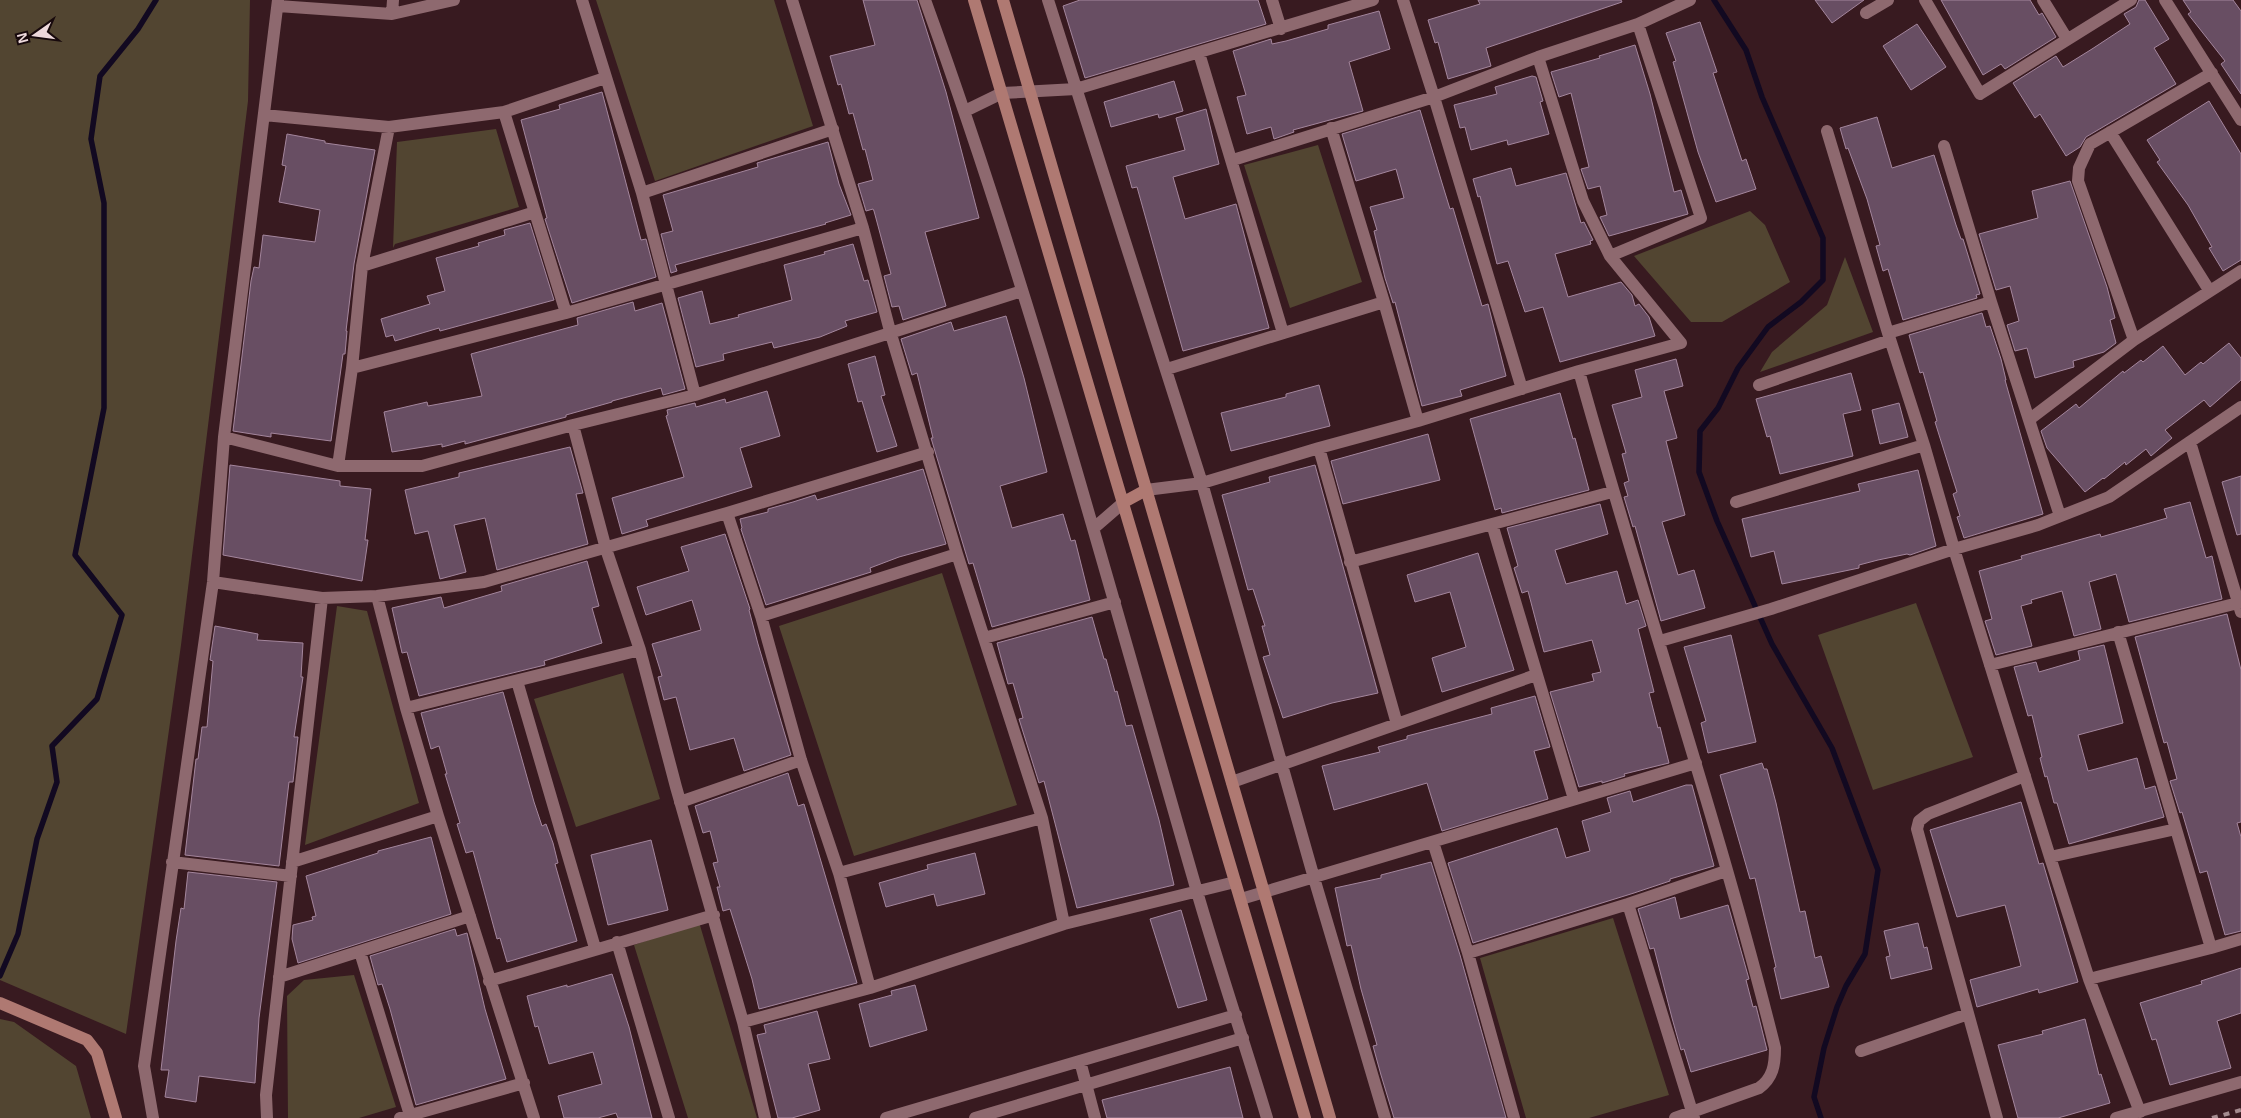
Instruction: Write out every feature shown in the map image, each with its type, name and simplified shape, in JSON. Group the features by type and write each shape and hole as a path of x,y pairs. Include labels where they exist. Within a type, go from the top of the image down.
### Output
{"main road":[{"path":"974,0 1305,1118"},
{"path":"1003,0 1330,1118"},
{"path":"1124,502 1146,490"},
{"path":"3,1004 87,1040 97,1053 116,1118"}],"street":[{"path":"392,14 393,0"},
{"path":"153,1118 144,1066 212,582 224,437 278,3 392,14 454,0"},
{"path":"582,0 642,193 694,395"},
{"path":"792,0 863,228 890,331 928,452 957,554 1042,818 1064,924"},
{"path":"925,0 965,111 1022,291 1094,528 1197,892 1267,1118"},
{"path":"1048,0 1202,483 1314,878 1385,1118"},
{"path":"1272,0 1281,29"},
{"path":"965,111 1002,94 1076,88 1281,29 1373,0"},
{"path":"1403,0 1434,96 1522,389"},
{"path":"1233,160 1434,96 1538,57 1638,24 1672,3 1690,0"},
{"path":"1866,13 1888,0"},
{"path":"1925,0 1980,94 2131,0"},
{"path":"2043,0 2067,39"},
{"path":"2166,0 2241,120"},
{"path":"1610,256 1701,218 1638,24"},
{"path":"1199,53 1233,160 1283,333"},
{"path":"1146,490 1202,483 1318,448 1418,421 1579,371 1681,343 1610,256 1582,201 1538,57"},
{"path":"2134,340 2078,181 2079,168 2090,144 2212,73"},
{"path":"264,115 389,127 504,112 605,78"},
{"path":"504,112 566,313"},
{"path":"338,466 352,368 362,266 389,127"},
{"path":"1330,128 1384,302 1418,421"},
{"path":"642,193 833,129"},
{"path":"1828,131 1889,337 2050,857 2089,979 2140,1112"},
{"path":"2110,132 2209,290"},
{"path":"1944,146 1991,302 2060,516"},
{"path":"362,266 535,212"},
{"path":"352,368 566,313 863,228"},
{"path":"2030,419 2134,340 2241,271"},
{"path":"224,437 338,466 422,466 694,395 890,331 1022,291"},
{"path":"1167,370 1384,302"},
{"path":"1759,385 1991,302"},
{"path":"1579,371 1612,492 1660,641 1696,763 1775,1048 1775,1064 1766,1083 1759,1088 1694,1115 1675,1118"},
{"path":"1660,641 1771,610 1954,549 2038,525 2109,497 2241,407"},
{"path":"573,426 606,549 640,650 680,802 714,915 743,1022 765,1118"},
{"path":"1990,665 2118,632 2240,608 2190,442"},
{"path":"1736,502 1924,445"},
{"path":"1318,448 1397,724"},
{"path":"212,582 322,598 377,596 484,582 727,514 928,452"},
{"path":"1350,562 1612,492"},
{"path":"1094,528 1124,502"},
{"path":"727,514 760,616 801,760 840,874 870,988"},
{"path":"1492,524 1574,799"},
{"path":"760,616 957,554"},
{"path":"377,596 406,708 438,816 534,1118"},
{"path":"267,1118 266,1095 322,598"},
{"path":"984,638 1114,602"},
{"path":"2118,632 2211,948"},
{"path":"406,708 640,650"},
{"path":"1232,782 1283,766 1536,674"},
{"path":"517,681 595,948"},
{"path":"680,802 801,760"},
{"path":"1241,899 1696,763"},
{"path":"1997,1118 1917,829 1920,821 1928,814 2025,776"},
{"path":"292,862 438,816"},
{"path":"840,874 1042,818"},
{"path":"2050,857 2176,829"},
{"path":"1433,842 1468,953 1514,1118"},
{"path":"172,862 291,876"},
{"path":"1468,953 1628,904 1726,871"},
{"path":"743,1022 870,988 1064,924 1236,882"},
{"path":"1628,904 1694,1115"},
{"path":"489,980 714,915"},
{"path":"279,977 470,916"},
{"path":"2089,979 2241,939"},
{"path":"617,942 670,1118"},
{"path":"360,952 405,1117 524,1083"},
{"path":"1861,1050 1968,1014"},
{"path":"886,1118 1236,1015"},
{"path":"975,1118 1243,1038"},
{"path":"1080,1061 1095,1118"},
{"path":"2116,1118 2241,1082"}],"shaded area":[{"path":"0,0 250,0 248,101 181,645 126,1034 0,980"},
{"path":"596,0 774,0 813,126 655,181"},
{"path":"496,129 519,207 395,244 393,248 397,142"},
{"path":"1318,145 1362,282 1290,308 1244,165"},
{"path":"1750,211 1765,225 1790,282 1722,322 1691,322 1634,256"},
{"path":"1845,257 1873,332 1760,372 1772,352 1827,305"},
{"path":"942,573 1017,805 854,856 779,626"},
{"path":"1916,603 1973,757 1873,790 1818,635"},
{"path":"337,606 367,611 419,803 305,845"},
{"path":"623,673 660,799 576,827 534,699"},
{"path":"1613,918 1669,1095 1589,1118 1526,1118 1480,958"},
{"path":"699,922 757,1118 688,1118 634,945"},
{"path":"354,975 396,1107 359,1118 288,1118 287,996 304,980"},
{"path":"0,1019 14,1022 76,1066 91,1118 0,1118"}],"building":[{"path":"863,0 917,0 946,92 979,218 925,232 946,306 903,320 899,306 892,307 884,276 891,274 874,211 873,209 866,211 858,184 873,180 865,149 863,150 853,113 849,114 841,84 838,85 830,56 875,45"},
{"path":"1080,0 1258,0 1266,24 1085,78 1063,6"},
{"path":"1478,0 1621,0 1622,2 1486,48 1491,66 1448,79 1438,42 1435,43 1428,20 1480,4"},
{"path":"1815,0 1864,0 1832,23"},
{"path":"1941,0 2030,0 2039,15 2042,13 2056,37 2005,69 2001,64 1983,75"},
{"path":"2139,0 2145,0 2169,39 2154,48 2176,84 2086,137 2080,147 2066,156 2040,114 2035,118 2013,83 2056,56 2063,67 2130,24 2124,14 2136,7"},
{"path":"2183,0 2233,0 2241,11 2241,94 2221,64 2225,61 2188,14 2191,12"},
{"path":"1379,11 1390,49 1349,62 1363,111 1293,130 1294,132 1274,139 1271,127 1247,134 1237,97 1246,95 1233,51 1271,39 1272,44 1286,41 1328,29 1328,25"},
{"path":"1700,22 1717,72 1713,73 1742,161 1746,159 1756,189 1716,202 1698,152 1673,62 1676,61 1666,33"},
{"path":"1917,24 1946,67 1911,90 1883,46"},
{"path":"1635,45 1650,94 1674,192 1681,190 1688,214 1609,236 1600,217 1607,215 1600,186 1588,189 1581,169 1589,167 1571,93 1559,97 1551,72 1600,58 1599,56"},
{"path":"1532,76 1536,77 1543,101 1540,102 1549,134 1508,145 1507,140 1471,150 1465,127 1460,128 1454,105 1497,94 1495,87"},
{"path":"1174,81 1183,111 1159,118 1158,114 1111,127 1104,102"},
{"path":"602,92 641,240 646,239 656,277 572,303 545,219 547,218 521,120 560,109 559,105"},
{"path":"2209,101 2241,154 2241,260 2223,271 2209,248 2212,247 2188,205 2157,162 2160,160 2147,140"},
{"path":"1206,109 1219,164 1173,177 1185,219 1236,204 1269,328 1183,351 1137,187 1132,188 1126,166 1185,150 1176,118"},
{"path":"1420,110 1450,209 1453,208 1482,306 1488,304 1506,376 1460,390 1462,396 1422,406 1395,302 1393,303 1385,278 1374,231 1377,230 1370,207 1404,198 1396,169 1356,181 1342,134"},
{"path":"1877,117 1892,168 1934,155 1980,294 1976,295 1977,298 1903,320 1888,269 1883,271 1876,246 1880,245 1867,199 1848,148 1846,149 1840,128"},
{"path":"287,134 325,141 325,143 375,150 354,264 345,354 343,354 331,441 271,433 271,437 233,431 251,281 254,267 259,268 263,235 315,242 320,210 279,202 286,166 282,165"},
{"path":"828,142 839,184 851,215 826,224 675,265 677,271 671,273 661,234 673,231 663,195 758,167 757,163"},
{"path":"1511,168 1516,186 1566,173 1581,223 1584,222 1593,240 1590,241 1591,244 1555,254 1568,297 1621,282 1632,295 1635,306 1639,304 1649,317 1655,336 1560,362 1543,307 1525,312 1508,261 1497,264 1480,196 1478,197 1473,179"},
{"path":"2070,181 2107,287 2115,318 2110,320 2116,343 2104,352 2073,361 2074,367 2035,378 2027,348 2015,351 2007,325 2019,321 2010,286 1996,290 1979,234 2038,218 2032,191"},
{"path":"530,223 554,300 440,331 439,328 395,341 393,335 386,337 381,319 430,304 427,296 445,291 436,258 479,246 478,243 505,235 504,230"},
{"path":"853,244 864,281 868,280 877,312 845,321 847,326 820,337 774,348 772,342 723,354 724,360 696,367 678,298 702,291 710,324 739,317 738,315 792,300 784,265"},
{"path":"633,302 635,311 662,303 685,389 663,395 661,388 566,415 566,417 465,444 465,441 442,447 442,444 392,452 384,412 427,402 428,406 482,396 471,354 578,325 577,318"},
{"path":"1982,313 1986,327 1990,326 2001,359 2005,380 2043,514 1964,538 1957,517 1960,516 1953,494 1957,492 1935,422 1937,421 1923,372 1920,373 1909,335"},
{"path":"1006,316 1024,378 1047,472 1000,486 1012,528 1063,514 1071,541 1075,540 1090,600 992,627 973,563 969,564 931,438 933,438 917,373 912,375 901,339 951,322 954,331"},
{"path":"2229,343 2241,358 2241,380 2210,407 2204,400 2165,430 2172,438 2151,456 2146,449 2126,465 2125,462 2085,492 2047,448 2041,431 2076,404 2079,408 2123,371 2124,373 2141,360 2143,362 2163,346 2185,375 2201,362 2203,364"},
{"path":"875,356 885,395 881,396 897,446 877,452 862,401 858,402 848,364"},
{"path":"1676,359 1683,386 1664,391 1677,438 1666,441 1685,515 1662,522 1678,575 1694,570 1705,608 1661,621 1635,526 1633,527 1624,497 1628,496 1624,483 1629,481 1622,454 1626,453 1612,405 1642,397 1635,370"},
{"path":"1851,373 1861,410 1843,414 1853,456 1780,474 1770,436 1767,437 1756,399"},
{"path":"1319,385 1330,426 1231,451 1221,413 1286,397 1286,394"},
{"path":"767,391 780,436 740,448 752,487 646,520 648,526 622,534 612,498 684,477 666,416 668,415 667,410 695,403 696,407 725,399 726,403"},
{"path":"1560,393 1589,490 1502,513 1501,508 1495,510 1470,419"},
{"path":"1899,403 1908,437 1880,444 1872,410"},
{"path":"1428,434 1440,480 1343,504 1331,461"},
{"path":"570,447 583,493 576,494 588,544 497,570 485,518 454,525 466,572 440,579 428,531 415,534 405,490 459,477 459,473"},
{"path":"230,465 340,481 340,486 371,489 365,540 368,540 362,581 223,555"},
{"path":"1315,465 1378,693 1332,703 1283,718 1263,657 1270,655 1262,626 1265,626 1253,589 1248,590 1222,495 1270,482 1269,477"},
{"path":"923,469 946,544 899,557 870,568 871,572 766,605 741,529 740,519 768,512 768,509 815,495 817,500"},
{"path":"1918,470 1936,546 1910,555 1907,554 1859,565 1859,568 1782,584 1774,551 1751,557 1742,519 1860,491 1858,484"},
{"path":"2241,476 2241,534 2237,535 2222,482"},
{"path":"2190,502 2206,558 2212,556 2222,599 2129,622 2116,574 2089,582 2101,629 2074,636 2062,591 2031,600 2032,603 2021,606 2032,646 1996,655 1985,621 1992,619 1979,571 2022,559 2021,556 2100,534 2101,537 2167,518 2164,509"},
{"path":"1600,504 1608,534 1555,550 1566,584 1617,571 1626,604 1638,600 1646,626 1638,629 1654,692 1649,693 1669,763 1624,774 1625,776 1602,783 1602,781 1579,787 1550,692 1594,681 1592,674 1601,672 1592,640 1544,652 1528,591 1522,593 1514,568 1518,566 1507,528"},
{"path":"725,534 750,609 758,644 791,755 744,771 734,738 690,750 676,697 664,700 658,677 662,676 652,644 701,630 692,600 646,615 637,587 689,571 681,547"},
{"path":"1478,553 1514,670 1442,692 1432,658 1466,647 1450,592 1415,602 1407,575"},
{"path":"587,561 599,606 592,608 602,643 544,661 545,665 419,696 407,652 402,653 392,608 441,597 444,608 502,591 501,586"},
{"path":"2227,614 2241,670 2241,822 2237,823 2241,837 2241,931 2225,935 2207,871 2200,873 2182,812 2180,813 2170,781 2177,779 2167,742 2164,743 2135,637"},
{"path":"1092,617 1115,692 1117,691 1126,726 1132,725 1159,820 1174,885 1077,908 1044,781 1039,783 1019,719 1023,718 1013,683 1008,684 997,643"},
{"path":"215,626 258,634 257,640 303,643 301,677 303,677 294,737 298,737 293,782 289,782 279,866 185,855 196,759 198,759 202,727 207,727 213,661 210,660"},
{"path":"1731,635 1756,742 1708,753 1701,723 1706,721 1684,647"},
{"path":"2104,645 2123,723 2078,735 2088,771 2137,758 2145,789 2155,786 2164,817 2069,844 2057,803 2054,803 2047,776 2045,777 2032,715 2028,716 2014,667 2036,662 2039,672 2080,660 2078,651"},
{"path":"503,692 534,802 542,826 546,824 553,843 558,863 555,864 577,941 507,962 500,938 497,939 473,851 466,853 457,824 460,823 445,774 447,774 439,746 431,749 421,713"},
{"path":"1535,696 1550,747 1534,751 1548,799 1442,831 1427,783 1334,810 1322,766 1380,752 1378,747 1407,739 1407,736 1492,714 1491,708"},
{"path":"1762,763 1764,769 1767,769 1776,803 1800,912 1805,911 1815,958 1821,956 1829,987 1781,999 1774,968 1776,967 1755,878 1750,879 1720,775"},
{"path":"788,773 798,806 804,804 857,983 759,1009 752,979 730,909 723,911 717,887 720,887 713,863 718,862 710,831 703,833 695,806"},
{"path":"1686,785 1692,785 1714,866 1473,943 1448,863 1557,828 1566,858 1590,851 1582,821 1611,812 1607,798 1630,791 1633,802"},
{"path":"2021,802 2039,864 2043,863 2078,982 2039,993 2038,989 1977,1007 1970,980 2021,966 2012,931 2005,905 1957,917 1930,830"},
{"path":"431,837 451,914 298,963 292,939 293,925 313,920 312,917 316,916 306,876 378,853 378,851"},
{"path":"651,840 668,910 608,925 591,855"},
{"path":"975,853 985,894 937,906 934,894 886,907 879,883 928,869 927,865"},
{"path":"1431,862 1460,955 1506,1118 1394,1118 1381,1075 1373,1046 1377,1045 1351,945 1347,946 1335,888 1381,878 1381,875"},
{"path":"188,872 277,882 259,1018 255,1083 199,1076 196,1102 165,1097 169,1070 161,1070 176,941 181,908 184,909"},
{"path":"1675,897 1680,919 1728,905 1749,979 1746,980 1753,1007 1756,1006 1767,1050 1691,1072 1684,1049 1681,1050 1654,948 1650,949 1638,909"},
{"path":"1181,910 1207,1000 1178,1008 1150,919"},
{"path":"1918,923 1924,948 1927,947 1932,969 1891,979 1886,957 1890,956 1884,931"},
{"path":"455,929 457,936 467,933 485,1009 506,1079 416,1105 390,1009 382,984 378,985 370,956"},
{"path":"2241,968 2241,1013 2217,1021 2231,1068 2170,1085 2156,1039 2152,1040 2140,1003 2202,984 2201,981"},
{"path":"612,974 629,1027 652,1118 618,1118 616,1113 598,1118 564,1118 558,1096 602,1084 593,1052 549,1064 538,1026 535,1027 527,996"},
{"path":"915,985 927,1030 870,1047 859,1004 892,995 891,991"},
{"path":"817,1011 830,1059 808,1064 820,1110 792,1118 778,1118 757,1035 766,1033 764,1025"},
{"path":"2085,1019 2099,1075 2101,1074 2110,1103 2058,1118 2018,1118 1998,1045 2043,1034 2042,1031"},
{"path":"1230,1067 1243,1118 1107,1118 1102,1100"}],"waterway":[{"path":"0,976 18,934 37,839 57,782 52,746 97,699 122,615 75,555 104,408 104,203 91,139 100,76 138,29 156,0"},
{"path":"1714,0 1746,50 1762,97 1823,238 1823,280 1801,302 1768,327 1738,368 1718,408 1700,431 1699,472 1717,521 1772,644 1832,748 1878,870 1865,954 1846,986 1824,1048 1814,1097 1821,1118"}],"railway":[{"path":"2212,1118 2241,1110"}]}
